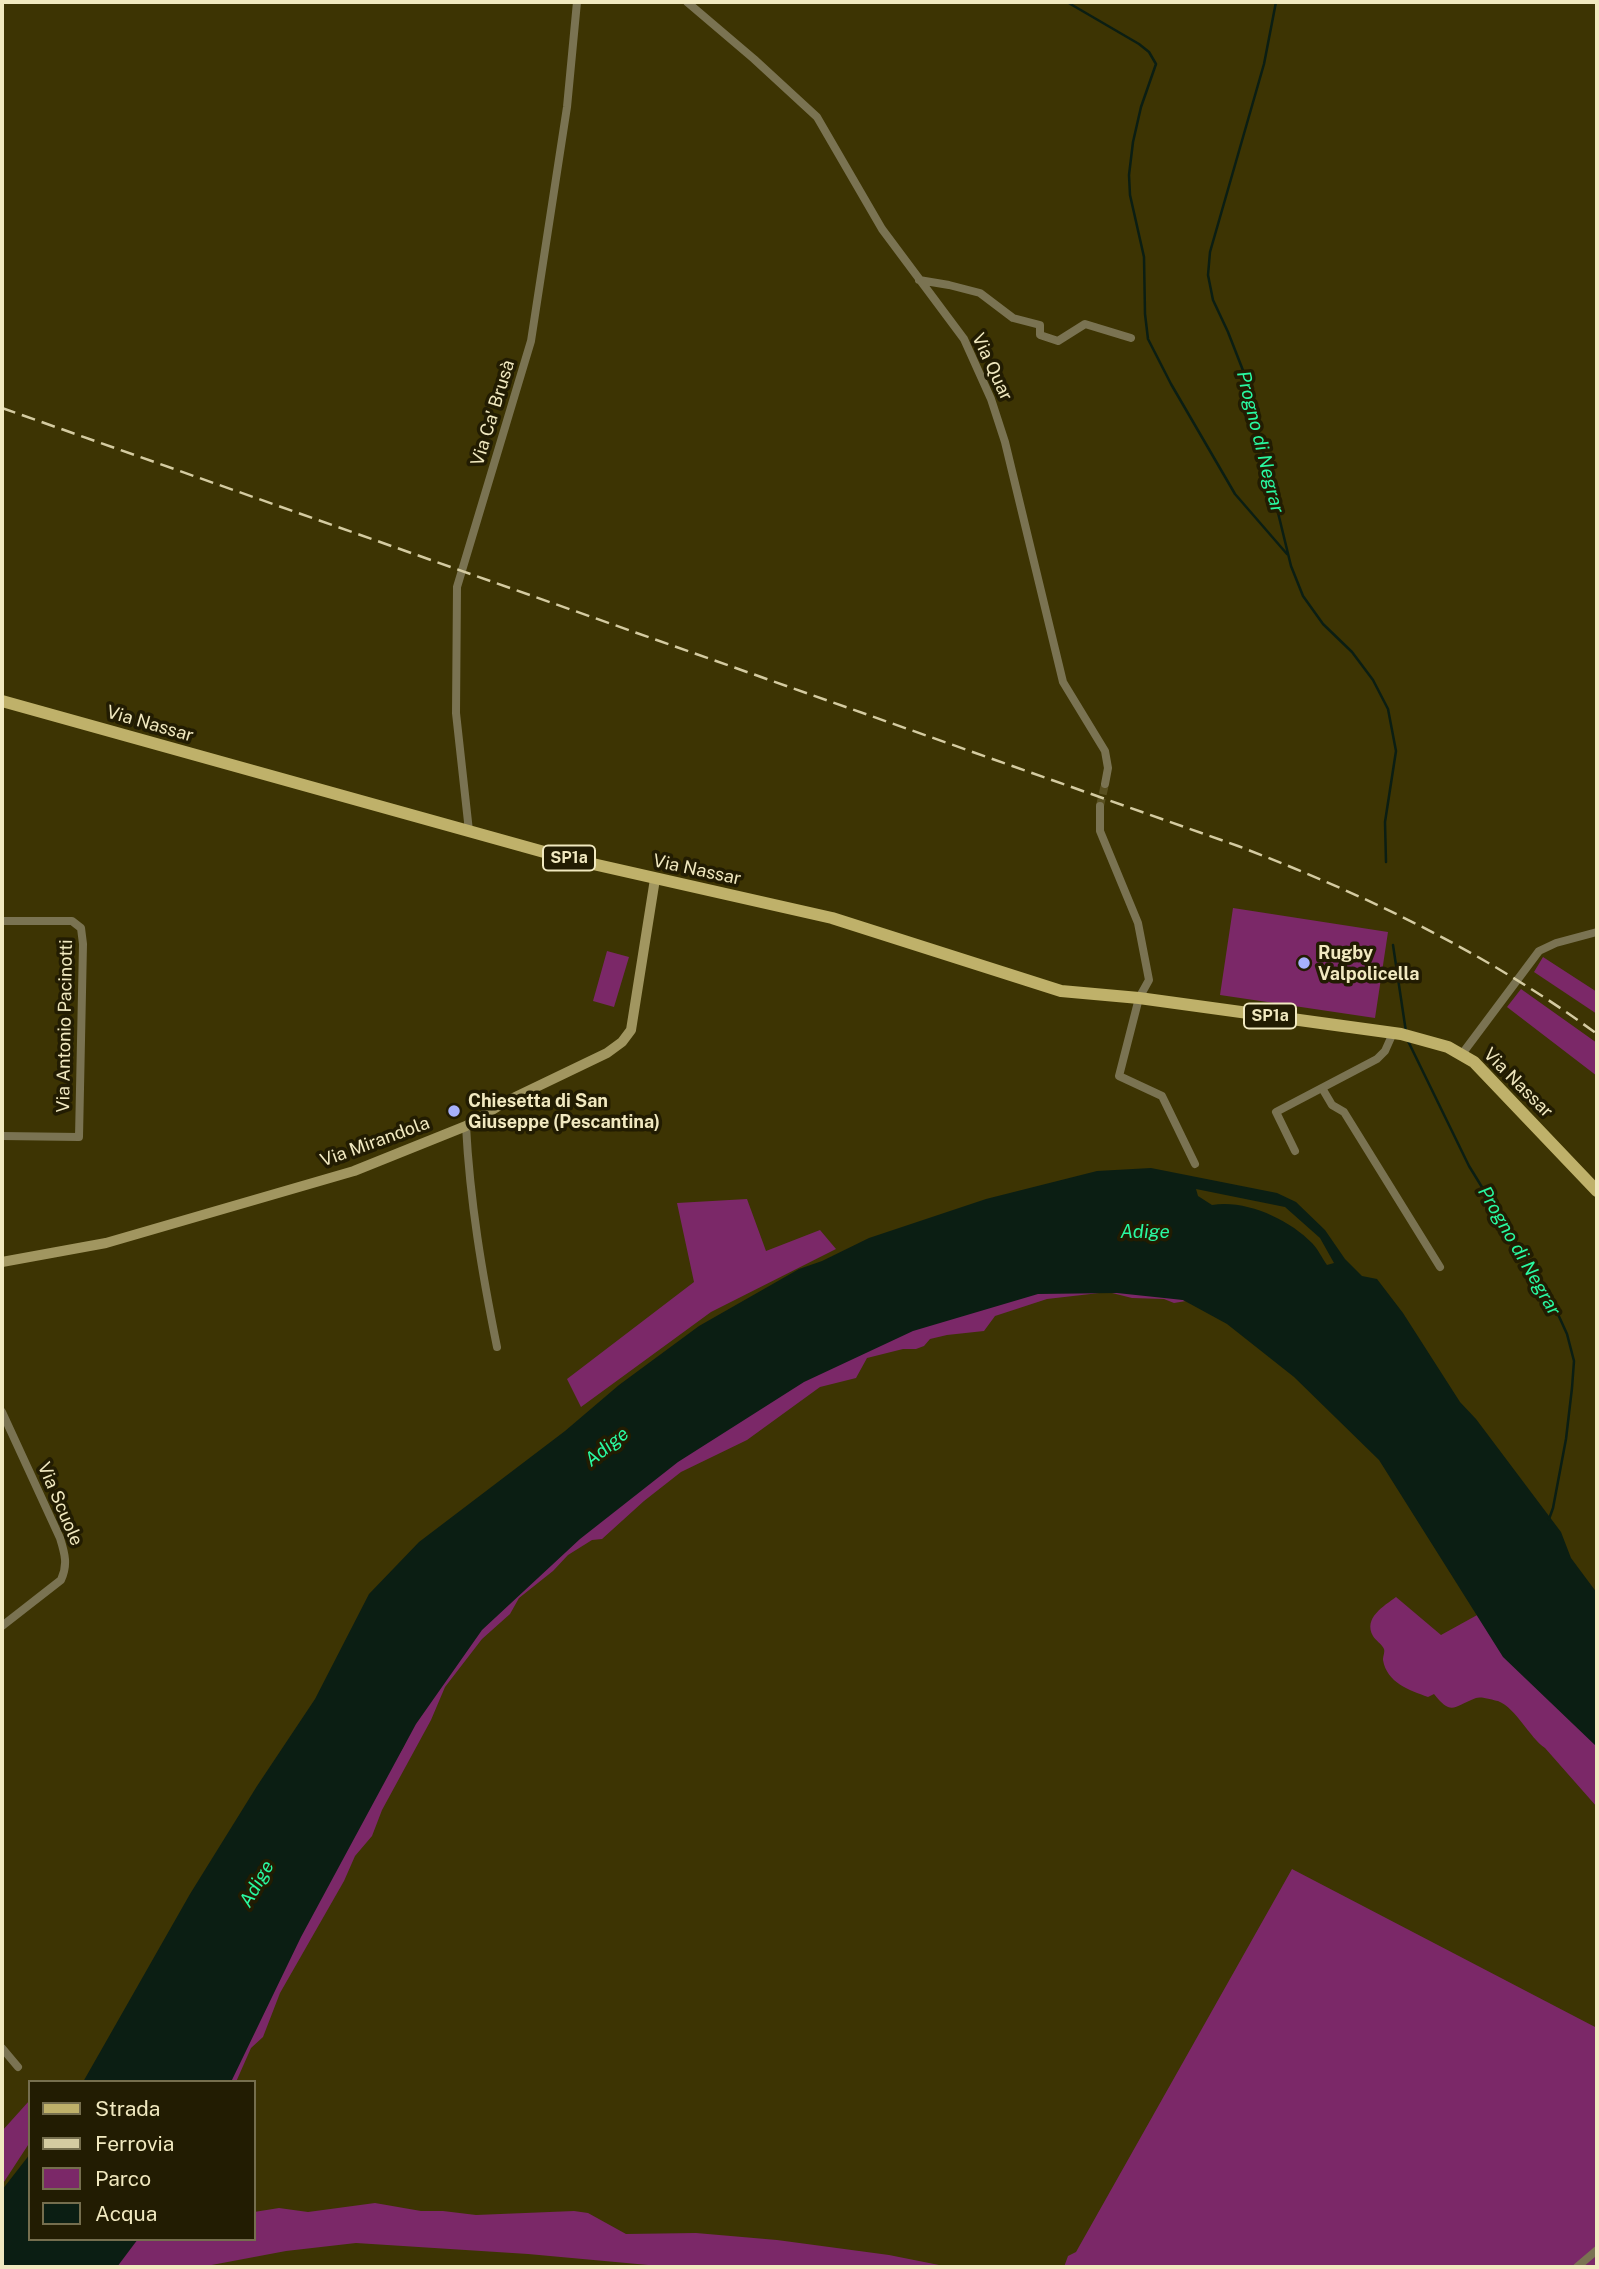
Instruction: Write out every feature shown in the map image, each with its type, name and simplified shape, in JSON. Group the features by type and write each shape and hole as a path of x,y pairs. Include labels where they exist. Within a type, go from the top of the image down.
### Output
{"main road":[{"name":"Via Nassar","path":"2,701 562,857 832,918 1061,991 1139,998 1425,1039 1462,1054 1485,1072 1597,1191"}],"street":[{"name":"Via Ca' Brusà","path":"469,831 456,713 457,587 531,341 567,107 577,2"},
{"name":"Via Quar","path":"687,2 817,117 882,229 964,339 991,399 1005,442 1063,682 1105,751 1108,768 1105,784"},
{"path":"919,280 980,293 1013,318 1040,325 1040,335 1058,341 1085,324 1131,338"},
{"path":"1100,806 1100,831 1138,923 1149,980 1139,998 1119,1076 1162,1096 1195,1164"},
{"name":"Via Mirandola","path":"2,1262 106,1243 341,1175 466,1126 505,1102 607,1053 622,1042 631,1030 655,878"},
{"name":"Via Antonio Pacinotti","path":"2,921 72,921 81,928 83,944 79,1137 2,1136"},
{"path":"1462,1054 1539,951 1556,943 1597,932"},
{"path":"1295,1151 1276,1112 1377,1059 1397,1034"},
{"path":"1322,1088 1332,1105 1344,1112 1440,1267"},
{"path":"466,1126 469,1181 479,1256 497,1347"},
{"name":"Via Scuole","path":"2,1412 66,1554 66,1569 61,1580 2,1626"},
{"path":"2,2048 18,2067"},
{"path":"1577,2267 1597,2250"}],"green space":[{"name":"Rugby Valpolicella","path":"1233,908 1388,932 1375,1018 1220,995"},
{"path":"607,951 629,957 614,1007 593,1001"},
{"path":"1543,957 1597,992 1597,1014 1534,972"},
{"path":"1521,989 1597,1043 1597,1076 1507,1007"},
{"path":"747,1199 766,1251 820,1230 836,1249 711,1312 581,1407 567,1379 694,1282 677,1203"},
{"path":"1108,1276 1186,1301 1174,1303 1164,1299 1132,1298 1108,1292 1047,1299 995,1316 984,1331 947,1335 930,1339 924,1346 916,1349 903,1349 867,1358 856,1378 820,1387 747,1440 681,1472 602,1539 592,1540 568,1555 553,1571 519,1598 510,1614 482,1639 445,1687 431,1720 382,1810 372,1836 355,1856 344,1881 280,1993 263,2037 251,2048 237,2080 220,2080 392,1763 404,1746 411,1725 412,1711 554,1542 879,1330"},
{"path":"1396,1597 1441,1635 1479,1614 1597,1742 1597,1807 1505,1705 1498,1701 1478,1698 1454,1708 1449,1707 1434,1694 1428,1697 1394,1680 1385,1668 1384,1649 1373,1636 1371,1624 1376,1613"},
{"path":"1292,1869 1597,2028 1597,2267 1064,2267 1068,2256 1076,2252"},
{"path":"28,2102 28,2145 2,2185 2,2131"},
{"path":"375,2203 421,2211 476,2215 574,2211 588,2213 626,2234 696,2233 777,2240 889,2255 949,2267 670,2267 528,2254 356,2243 286,2251 201,2267 97,2267 122,2241 256,2241 256,2212 279,2208 308,2212"}],"water":[{"name":"Adige","path":"1151,1168 1277,1193 1296,1202 1325,1230 1345,1259 1362,1276 1377,1279 1403,1313 1460,1402 1476,1419 1561,1532 1571,1558 1597,1593 1597,1747 1503,1657 1379,1460 1294,1377 1227,1324 1183,1300 1117,1293 1038,1294 913,1331 804,1382 678,1462 580,1539 482,1630 416,1724 301,1937 232,2080 84,2080 190,1894 315,1699 369,1594 419,1542 565,1431 619,1385 699,1326 799,1269 869,1238 986,1199 1097,1171","holes":["1196,1189 1285,1207 1320,1238 1334,1263 1327,1265 1312,1243 1279,1219 1238,1205 1212,1205 1198,1196"]},
{"path":"28,2157 28,2241 136,2241 117,2267 2,2267 2,2190"}],"waterway":[{"path":"1067,2 1139,44 1149,52 1156,64 1141,107 1129,175 1130,195 1144,257 1148,339 1235,494 1287,554"},
{"name":"Progno di Negrar","path":"1276,2 1264,64 1210,252 1208,275 1213,300 1244,373 1291,566 1303,596 1323,624 1352,652 1373,680 1388,709 1396,751 1385,822 1386,862"},
{"name":"Progno di Negrar","path":"1393,945 1406,1032"},
{"name":"Progno di Negrar","path":"1408,1041 1469,1166 1552,1301 1567,1334 1574,1361 1572,1388 1566,1439 1549,1519"}],"tunnel":[{"path":"1100,806 1105,784"}],"railway":[{"path":"2,408 1238,846 1333,885 1424,928 1512,977 1597,1034"}],"place":[{"name":"Rugby Valpolicella","path":"1304,963"},
{"name":"Chiesetta di San Giuseppe (Pescantina)","path":"454,1111"}]}
